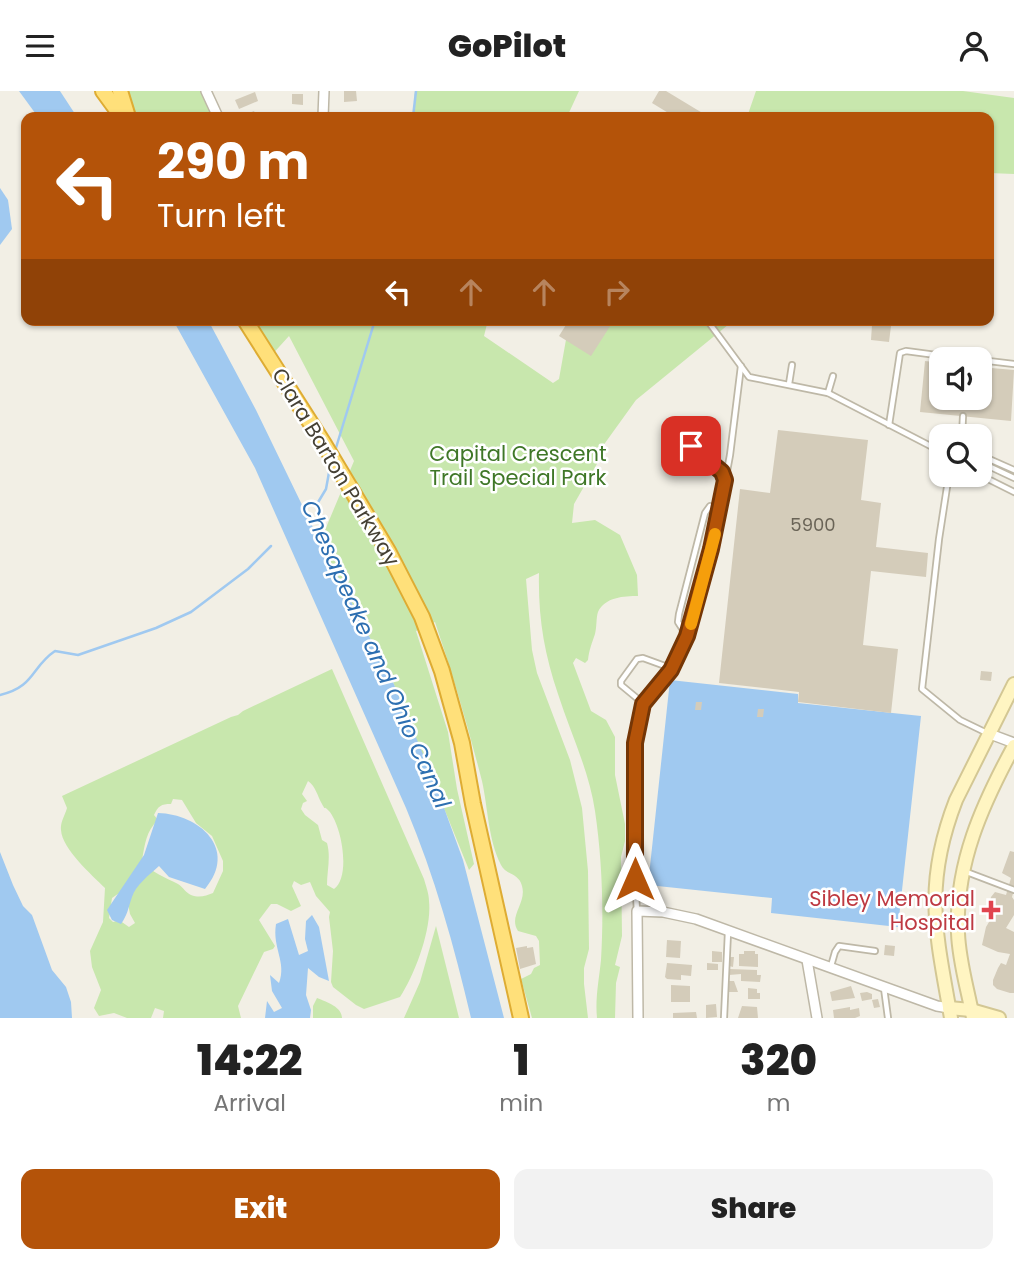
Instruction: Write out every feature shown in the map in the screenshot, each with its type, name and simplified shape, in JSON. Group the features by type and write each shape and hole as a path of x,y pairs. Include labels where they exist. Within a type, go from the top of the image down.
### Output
{"highway":[{"path":"103,91 118,112"},
{"path":"120,91 126,112"},
{"name":"Clara Barton Parkway","path":"249,326 392,559 422,617 452,704 462,743 521,1018"}],"main road":[{"path":"999,1018 950,1013 935,923 934,890 948,820 1014,684"},
{"path":"972,1014 958,933 963,870 983,806 1014,744"}],"street":[{"path":"206,91 216,112"},
{"path":"323,112 324,91"},
{"path":"990,734 1014,744"},
{"path":"638,1018 637,911 683,915 950,1013"},
{"path":"807,960 817,1018"}],"lane":[{"path":"711,326 749,376 828,393 929,445"},
{"path":"890,425 900,353 906,351 929,354"},
{"path":"992,361 1014,364"},
{"path":"789,384 792,365"},
{"path":"637,911 635,743 643,704 671,670 687,636 720,509 741,366"},
{"path":"828,393 833,376"},
{"path":"963,416 963,424"},
{"path":"691,446 722,472 725,480"},
{"path":"992,460 1014,470"},
{"path":"992,468 1014,478"},
{"path":"992,481 1014,492"},
{"path":"947,487 922,689 960,720 990,734"},
{"path":"687,636 678,622 679,614 701,525 710,506 720,509"},
{"path":"643,704 621,685 637,659 643,658 665,666 680,655"},
{"path":"963,870 1014,890"},
{"path":"724,1018 728,931"},
{"path":"830,968 839,946 875,951"},
{"path":"884,987 888,1016 897,1014"}],"green space":[{"path":"120,91 208,91 218,112 126,112"},
{"path":"415,91 579,91 569,112 413,112"},
{"path":"756,91 963,91 1014,98 1014,174 994,173 994,112 749,112"},
{"name":"Capital Crescent Trail Special Park","path":"249,326 486,326 484,336 553,383 559,379 567,334 590,326 727,326 636,400 600,450 602,455 574,504 572,523 595,520 620,535 637,575 638,596 615,598 601,607 597,614 596,631 588,660 585,663 576,658 573,663 591,711 606,720 615,737 615,775 625,824 625,841 621,857 622,936 615,965 620,967 616,983 615,1018 597,1018 602,923 597,829 588,781 549,664 541,620 539,573 526,579 532,650 537,673 570,760 582,808 588,871 589,949 584,968 584,984 588,1018 532,1018 521,979 540,965 539,941 536,936 518,931 516,925 522,886 518,879 503,868 497,855 477,761 435,622 416,631 448,732 457,789 474,864 469,870 393,682 320,542 354,461 289,336 269,358"},
{"path":"332,669 427,890 428,925 411,976 400,997 364,1009 333,987 330,912 316,896 310,882 301,885 294,881 292,886 301,906 291,911 271,904 259,920 275,946 264,952 238,1006 241,1018 163,1018 164,1011 155,1008 151,1018 127,1018 114,1013 99,1016 94,1008 101,990 92,967 90,951 103,922 105,888 66,845 61,825 67,808 62,796","holes":["308,781 324,808 334,818 341,839 342,874 334,889 327,885 327,843 322,840 318,825 301,809 307,801 302,794","173,799 182,800 196,823 212,836 223,861 223,871 213,893 191,895 142,860 148,833 158,820 155,812 160,806 171,804","122,891 126,893 130,914 135,923 129,927 119,920 113,922 109,918 112,898"]},
{"path":"436,926 459,1018 404,1018 420,982"},
{"path":"317,998 337,1008 342,1018 313,1018 313,1006"}],"water":[{"path":"19,91 60,91 74,112 34,112"},
{"path":"0,188 8,200 12,229 0,245"},
{"name":"Chesapeake and Ohio Canal","path":"176,326 211,326 393,682 435,783 463,860 504,1018 471,1018 443,912 406,808 255,468"},
{"path":"670,680 798,694 798,703 921,716 898,927 771,913 772,898 648,885"},
{"path":"158,813 187,820 210,836 218,860 214,874 205,889 169,877 159,866 136,888 121,924 112,920 107,910 144,855"},
{"path":"0,852 23,906 32,915 52,970 66,987 72,1018 0,1018"},
{"path":"312,915 319,927 329,981 308,968 306,995 311,1010 310,1018 265,1018 267,1001 274,1012 282,1008 272,991 270,975 279,983 281,968 276,924 288,919 299,955 308,951 305,939 306,921"}],"building":[{"path":"344,91 356,91 357,101 344,102"},
{"path":"659,91 666,91 701,112 667,112 652,103"},
{"path":"255,92 258,101 239,109 235,100"},
{"path":"292,94 303,94 303,105 292,104"},
{"path":"565,326 610,326 591,356 559,336"},
{"path":"872,326 891,326 889,342 871,340"},
{"path":"925,361 929,361 929,410 992,410 992,368 1014,370 1011,421 920,412"},
{"path":"778,430 868,440 861,500 881,503 876,547 928,553 926,577 871,571 863,645 898,649 891,713 798,702 799,692 719,683 740,489 770,493"},
{"path":"981,671 992,672 991,681 980,680"},
{"path":"696,702 702,702 701,710 695,710"},
{"path":"758,709 764,709 763,717 757,717"},
{"path":"1010,851 1014,852 1014,915 1006,928 1014,932 1014,993 997,989 993,985 998,968 1001,963 1006,965 1010,954 982,945 986,927 992,917 987,915 991,897 995,892 1006,895 1011,878 1002,873"},
{"path":"667,940 681,941 680,958 666,957"},
{"path":"885,945 895,946 894,956 884,955"},
{"path":"533,947 536,964 520,969 516,948"},
{"path":"712,951 722,952 722,962 712,962"},
{"path":"744,951 755,951 755,954 758,954 758,967 739,966 739,954 744,954"},
{"path":"729,957 734,957 733,967 729,966"},
{"path":"667,963 692,965 691,976 681,975 681,980 667,979"},
{"path":"707,963 718,964 718,970 707,970"},
{"path":"729,969 757,970 757,975 761,975 760,982 741,981 741,974 729,975"},
{"path":"726,981 734,981 738,992 729,992"},
{"path":"671,985 690,986 690,1002 671,1002"},
{"path":"851,986 855,998 832,1001 830,992"},
{"path":"748,988 757,989 760,999 748,999"},
{"path":"860,993 872,994 872,999 862,1001"},
{"path":"878,999 880,1007 874,1008 872,1000"},
{"path":"716,1004 717,1017 706,1018 706,1005"},
{"path":"742,1006 757,1007 758,1018 738,1018"},
{"path":"850,1007 850,1010 859,1008 860,1016 834,1018 833,1010"},
{"path":"696,1012 697,1018 673,1018 673,1013"}],"waterway":[{"path":"414,112 416,91"},
{"path":"335,451 373,326"},
{"name":"Chesapeake and Ohio Canal","path":"317,504 326,489 330,467"},
{"path":"0,695 20,687 55,651 78,655 156,628 191,612 248,569 271,546"}],"slow traffic":[{"path":"691,624 715,534"}],"place":[{"name":"Sibley Memorial Hospital","path":"991,910"}],"route":[{"path":"635,879 635,743 643,704 682,652 711,549 725,480 722,472 691,446"}]}
